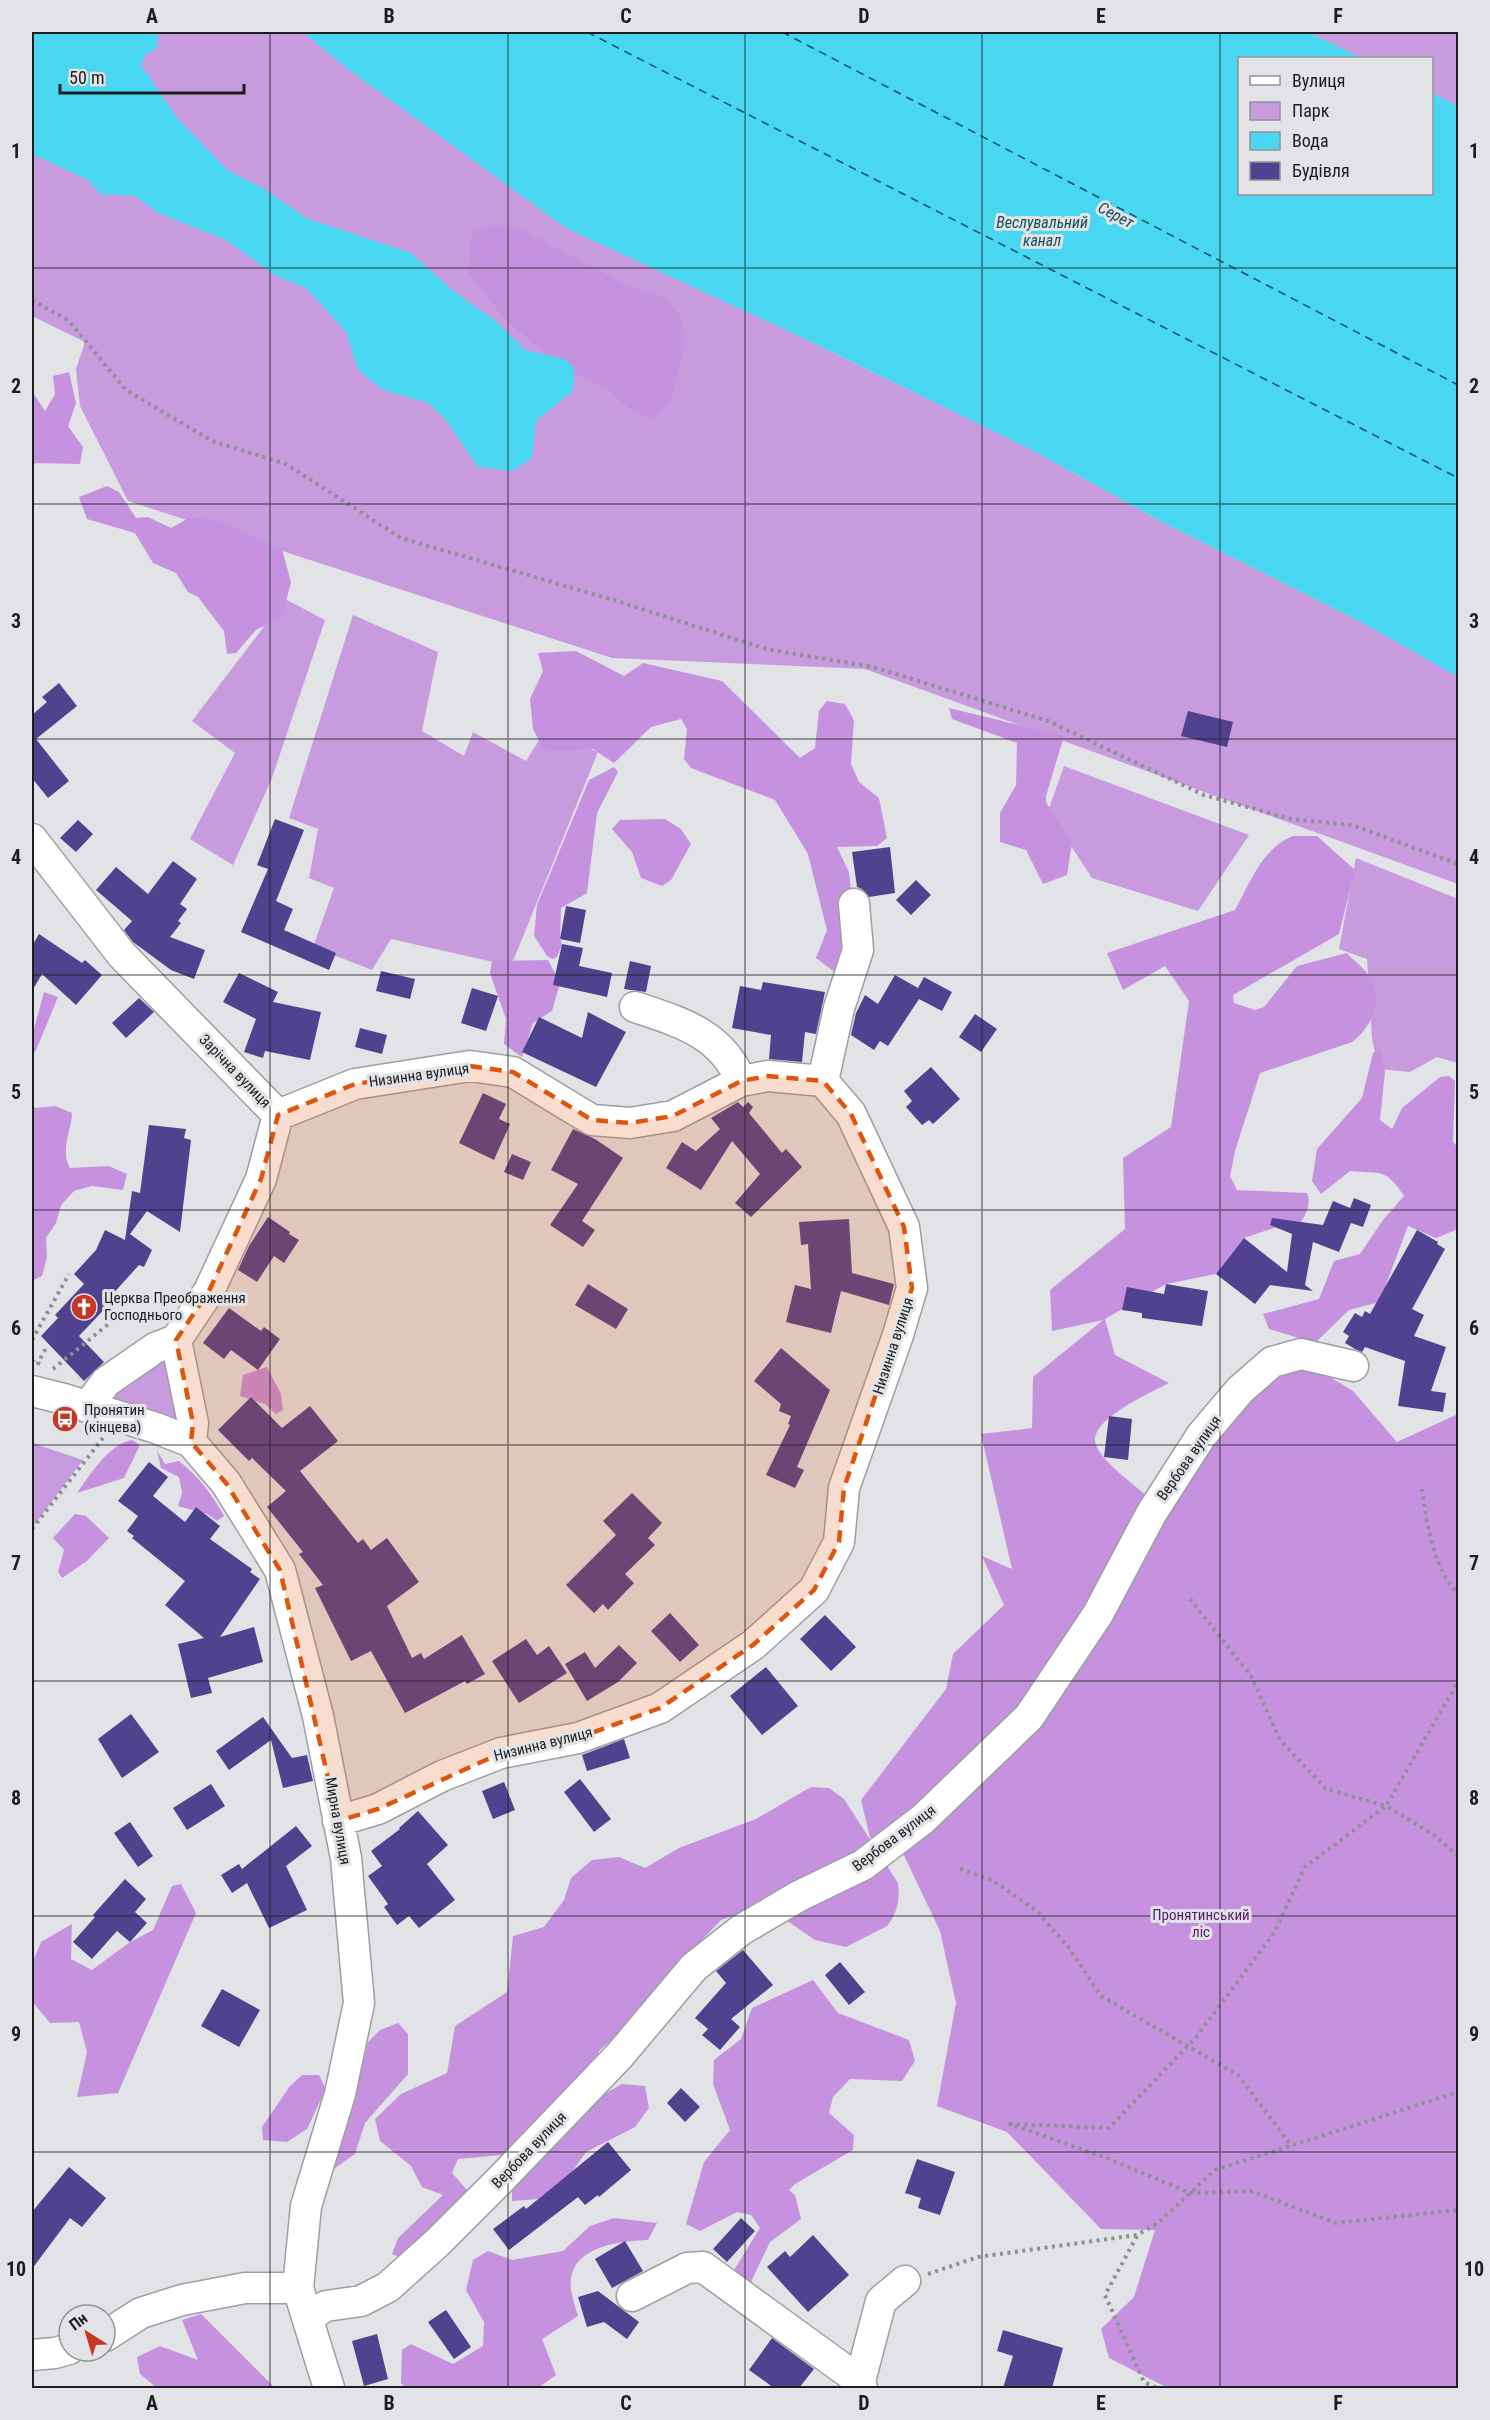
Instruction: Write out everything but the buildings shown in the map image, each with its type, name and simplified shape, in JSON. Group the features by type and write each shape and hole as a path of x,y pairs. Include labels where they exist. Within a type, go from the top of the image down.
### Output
{"street":[{"name":"Зарічна вулиця","path":"32,839 122,955 278,1115 261,1179 209,1291 177,1340"},
{"path":"823,1081 839,1008 858,950 854,904"},
{"path":"635,1007 680,1022 704,1035 733,1063 741,1081"},
{"name":"Низинна вулиця","path":"278,1115 356,1084 470,1066 513,1072 592,1120 630,1123 674,1116 741,1081 768,1076 823,1081 851,1114 904,1227 912,1288 898,1335 844,1488 839,1542 814,1590 753,1645 660,1708 578,1738 501,1753 442,1776 378,1809 338,1821"},
{"path":"87,1407 106,1382 155,1348 177,1340 193,1423 190,1442"},
{"name":"Вербова вулиця","path":"308,2317 326,2306 361,2301 388,2288 437,2243 619,2056 694,1966 741,1930 799,1896 863,1865 923,1820 1029,1717 1098,1614 1151,1514 1195,1445 1240,1389 1272,1362 1301,1354 1353,1366"},
{"name":"Мирна вулиця","path":"32,1392 156,1428 190,1442 226,1483 280,1570 318,1716 346,1858 359,2003 340,2094 306,2206 298,2288 328,2388"},
{"path":"632,2296 687,2268 703,2267 861,2385 881,2301 905,2281"},
{"path":"117,2328 141,2313 182,2300 245,2288 298,2288"},
{"path":"32,2355 57,2351"}],"path":[{"path":"32,300 69,321 126,390 212,441 286,464 401,538 614,600 766,649 873,666 1048,721 1204,795 1291,819 1352,825 1458,864"},
{"path":"32,1340 69,1274"},
{"path":"46,1348 38,1363 53,1369 123,1313"},
{"path":"32,1530 107,1433"},
{"path":"1422,1489 1425,1516 1439,1562 1452,1587 1458,1593"},
{"path":"1190,1599 1251,1677 1280,1740 1326,1789 1386,1806 1433,1834 1458,1856"},
{"path":"1458,1682 1386,1806 1305,1867 1274,1933 1189,2045 1109,2128 1010,2124 1107,2158 1190,2193 1251,2191 1336,2223 1458,2210"},
{"path":"960,1869 992,1880 1037,1911 1069,1948 1101,1996 1238,2075 1291,2145"},
{"path":"905,2281 978,2257 1137,2235 1158,2223 1215,2170 1458,2092"},
{"path":"1137,2235 1104,2295 1144,2382 1156,2388"}],"highlighted area":[{"path":"470,1066 513,1072 592,1120 630,1123 673,1116 741,1081 768,1076 823,1081 851,1114 904,1227 912,1288 844,1488 839,1542 814,1590 753,1645 660,1708 578,1738 501,1753 378,1809 338,1821 280,1570 226,1483 191,1442 193,1423 176,1340 209,1291 261,1179 278,1115 355,1084"}],"green space":[{"path":"32,32 303,32 349,70 807,340 1032,450 1162,522 1361,622 1458,676 1458,884 865,669 612,658 128,501 80,406 76,369 85,342 32,316"},
{"path":"1307,32 1458,32 1458,106 1433,94 1433,57 1360,57"},
{"path":"495,224 521,229 628,286 663,296 680,316 685,340 672,400 656,418 634,413 607,389 564,369 507,321 468,274 472,231"},
{"path":"69,372 76,403 68,426 83,447 80,464 36,463 32,466 32,391 45,411 55,394 53,376"},
{"path":"107,486 119,492 136,518 148,517 171,528 189,518 217,520 282,549 291,582 282,617 256,630 236,653 227,654 224,631 198,597 188,592 176,573 153,563 135,533 87,519 79,497"},
{"path":"285,599 325,620 272,778 233,865 190,839 235,753 192,721"},
{"path":"353,615 438,652 422,731 464,756 473,732 526,761 544,732 598,752 511,966 391,939 372,970 313,947 334,888 309,878 318,829 289,818"},
{"path":"576,651 624,676 643,663 722,681 800,758 815,748 819,711 827,701 845,704 854,720 851,764 859,782 879,798 887,838 877,846 837,847 849,872 856,938 836,973 816,958 827,930 808,854 775,800 691,768 684,759 687,729 681,719 651,727 614,763 593,749 544,751 533,729 530,699 543,671 538,653"},
{"path":"949,708 1064,736 1046,802 1072,843 1067,875 1043,884 1026,850 1000,842 1000,813 1016,785 1017,743 952,719"},
{"path":"1064,766 1249,835 1198,911 1092,878 1048,811"},
{"path":"614,767 618,772 597,813 587,893 561,908 560,939 562,944 557,957 552,959 547,956 534,936 537,905 589,780"},
{"path":"665,819 681,829 691,844 671,880 662,886 641,878 632,852 612,829 620,820"},
{"path":"1293,836 1317,836 1355,870 1339,934 1233,995 1234,1003 1255,1010 1264,1007 1297,966 1347,953 1371,978 1376,999 1369,1023 1352,1042 1260,1073 1235,1151 1230,1176 1237,1190 1307,1193 1309,1200 1307,1212 1301,1222 1294,1221 1244,1238 1216,1274 1166,1284 1105,1319 1115,1355 1169,1383 1122,1408 1101,1426 1096,1436 1099,1452 1119,1473 1148,1497 1153,1506 1004,1734 909,1832 870,1838 861,1800 946,1689 953,1654 1004,1605 982,1556 1012,1569 981,1434 1032,1428 1033,1377 1103,1320 1052,1331 1050,1290 1125,1229 1123,1158 1171,1127 1189,1001 1165,966 1123,990 1107,953 1235,910 1265,858 1273,849"},
{"path":"1356,858 1458,899 1458,1063 1437,1057 1410,1072 1378,1069 1372,1038 1367,959 1339,949"},
{"path":"548,960 560,983 552,1011 533,1023 522,1057 504,1044 506,1019 490,973 492,961"},
{"path":"44,992 58,997 32,1057 32,1036"},
{"path":"1380,1049 1385,1072 1380,1120 1392,1129 1402,1108 1440,1077 1449,1076 1455,1081 1453,1142 1458,1147 1458,1229 1436,1238 1408,1226 1387,1282 1384,1301 1349,1310 1315,1343 1269,1329 1263,1314 1319,1299 1334,1261 1360,1254 1383,1220 1404,1196 1392,1181 1376,1173 1350,1171 1321,1194 1312,1181 1317,1149 1362,1098 1373,1053"},
{"path":"32,1106 36,1108 55,1106 72,1113 66,1148 70,1168 109,1166 127,1174 123,1190 92,1186 74,1191 61,1205 56,1223 46,1238 47,1257 42,1276 32,1281"},
{"path":"163,1358 172,1366 183,1427 112,1398 116,1388"},
{"path":"267,1367 281,1394 283,1410 276,1414 265,1404 240,1396 243,1375"},
{"name":"Пронятинський ліс","path":"1296,1367 1317,1369 1353,1391 1397,1442 1458,1414 1458,2388 1168,2388 1109,2358 1101,2329 1134,2297 1155,2230 1101,2229 1007,2132 937,2106 956,2003 940,1931 900,1847 1034,1725 1209,1441 1278,1371"},
{"path":"132,1440 140,1445 124,1478 77,1493 108,1454 124,1442"},
{"path":"32,1443 83,1460 32,1528"},
{"path":"157,1451 165,1464 179,1461 193,1473 210,1493 224,1516 217,1521 207,1514 178,1506 182,1493 179,1477 161,1468"},
{"path":"75,1514 86,1516 109,1538 87,1561 62,1578 58,1572 64,1550 53,1538"},
{"path":"811,1787 829,1788 844,1799 898,1883 897,1905 894,1916 887,1926 846,1947 815,1940 764,1905 721,1920 676,1967 648,2007 599,2051 593,2075 502,2155 458,2159 452,2173 468,2191 413,2249 399,2257 392,2254 398,2238 443,2195 422,2187 411,2166 380,2141 375,2119 401,2094 447,2073 455,2026 507,1992 513,1936 544,1927 564,1900 571,1878 592,1860 619,1857 645,1868 679,1848 756,1819"},
{"path":"181,1884 196,1913 118,2093 77,2097 87,2052 79,2022 50,2023 32,2001 32,1964 41,1942 72,1924 71,1959 92,1970 130,1942 153,1930 172,1886"},
{"path":"813,1980 838,2013 909,2040 915,2061 902,2081 850,2079 833,2097 829,2113 854,2135 853,2150 795,2184 789,2190 795,2195 801,2219 770,2242 750,2284 734,2270 760,2228 751,2215 737,2212 700,2231 686,2224 704,2162 730,2130 713,2084 714,2060 741,2039 752,2008"},
{"path":"398,2023 408,2034 408,2074 365,2123 355,2154 329,2172 330,2123 364,2059 368,2042 380,2030"},
{"path":"302,2075 319,2075 326,2089 307,2129 287,2142 263,2140 262,2127 290,2086"},
{"path":"622,2084 645,2086 649,2108 635,2127 586,2152 572,2172 538,2199 512,2201 512,2183 569,2114"},
{"path":"614,2218 657,2223 648,2240 613,2244 590,2252 574,2268 571,2288 578,2316 542,2339 556,2375 538,2388 406,2388 401,2383 402,2350 411,2344 453,2364 483,2346 484,2322 466,2290 473,2260 488,2251 512,2260 563,2251 590,2226"},
{"path":"201,2314 275,2388 157,2388 140,2374 137,2357 160,2346 198,2360 182,2320"}],"water":[{"path":"32,32 155,32 158,35 157,48 145,55 141,65 177,118 227,170 263,188 306,218 411,253 451,289 498,323 525,350 564,359 574,367 573,391 536,421 532,458 512,471 478,467 446,420 428,403 383,390 365,376 357,367 346,332 306,288 276,276 226,240 158,213 135,196 100,194 88,180 32,154"},
{"name":"Веслувальний канал","path":"303,32 1307,32 1360,57 1238,57 1238,195 1433,195 1433,94 1458,106 1458,677 1361,622 1162,522 1032,450 807,340 566,228 349,70"}],"ferry route":[{"path":"587,32 1458,478"},
{"path":"782,32 1458,385"}],"place":[{"name":"Церква Преображення Господнього","path":"84,1307"},
{"name":"Пронятин (кінцева)","path":"65,1419"}],"water label":[{"name":"Серет","path":"1116,215"}]}
